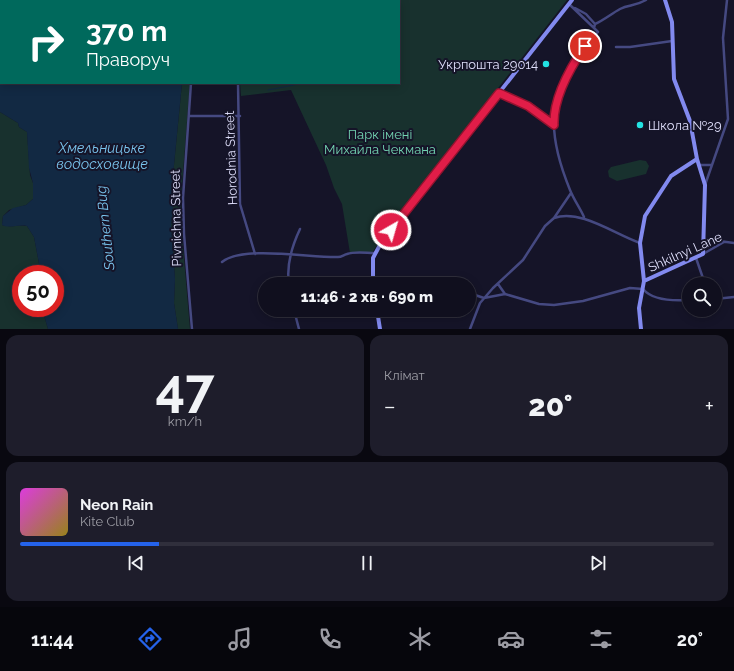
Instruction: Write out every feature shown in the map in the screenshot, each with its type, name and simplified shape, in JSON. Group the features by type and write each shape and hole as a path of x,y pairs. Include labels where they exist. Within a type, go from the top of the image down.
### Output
{"street":[{"path":"594,28 595,24 622,8 626,6 634,7 646,0"},
{"path":"665,0 672,22 674,79 690,121 697,159 705,186 704,254"},
{"path":"705,186 728,119 723,38 727,0"},
{"path":"373,277 372,265 375,253 571,2 574,8 598,32 585,46 569,73 556,109 554,125 560,164 571,192 584,217"},
{"path":"574,8 586,14 595,24"},
{"path":"616,47 630,47 672,40"},
{"name":"Pivnichna Street","path":"191,84 190,116 183,198 184,234 192,329"},
{"name":"Horodnia Street","path":"238,84 240,116 240,204 254,254"},
{"path":"499,93 528,106 554,125"},
{"path":"190,116 240,116"},
{"path":"641,329 639,308 644,281 640,243 645,216 652,202 671,176 697,159"},
{"path":"699,165 712,166"},
{"path":"470,329 476,311 484,298 523,260 545,226 554,218 571,192"},
{"path":"554,218 559,216 584,217 640,243"},
{"path":"288,277 290,253 300,229"},
{"path":"704,239 725,242"},
{"name":"Shkilnyi Lane","path":"644,281 696,258 725,242 734,243"},
{"path":"222,262 231,257 254,254 290,253 336,257 347,254 375,253"},
{"path":"696,258 703,277"},
{"path":"498,284 505,294"},
{"path":"476,295 484,298 505,294 535,303 554,305 583,301 630,288 643,289 647,293 663,299 682,300"},
{"path":"722,298 734,297"},
{"path":"296,317 299,329"},
{"path":"378,317 380,329"}],"green space":[{"name":"Парк імені Михайла Чекмана","path":"400,0 567,0 387,230 372,253 350,253 342,204 334,188 326,165 291,90 241,96 240,84 400,84"},
{"path":"182,84 190,84 181,198 182,234 190,329 178,329 174,303 175,279 171,226 174,197 173,175"},
{"path":"0,112 18,123 19,127 27,132 30,175 33,183 33,199 26,205 9,210 3,216 2,225 27,226 34,237 39,265 12,265 12,317 45,317 48,329 0,329"},
{"path":"640,160 646,161 649,166 646,174 617,181 609,177 608,171 611,167"}],"water":[{"name":"Хмельницьке водосховище","path":"0,84 182,84 173,175 174,197 171,226 175,279 174,303 178,329 48,329 45,317 64,317 64,265 39,265 34,237 27,226 8,227 2,225 3,216 13,208 26,205 33,199 33,183 29,168 27,132 19,127 18,123 0,112"}],"waterway":[{"path":"268,90 294,84"}],"place":[{"name":"Укрпошта 29014","path":"546,64"},
{"name":"Школа №29","path":"640,125"}],"route":[{"path":"391,230 499,93 515,102 528,106 554,125 556,109 562,90 577,57 585,46"}],"water label":[{"name":"Southern Bug","path":"105,228"}]}
